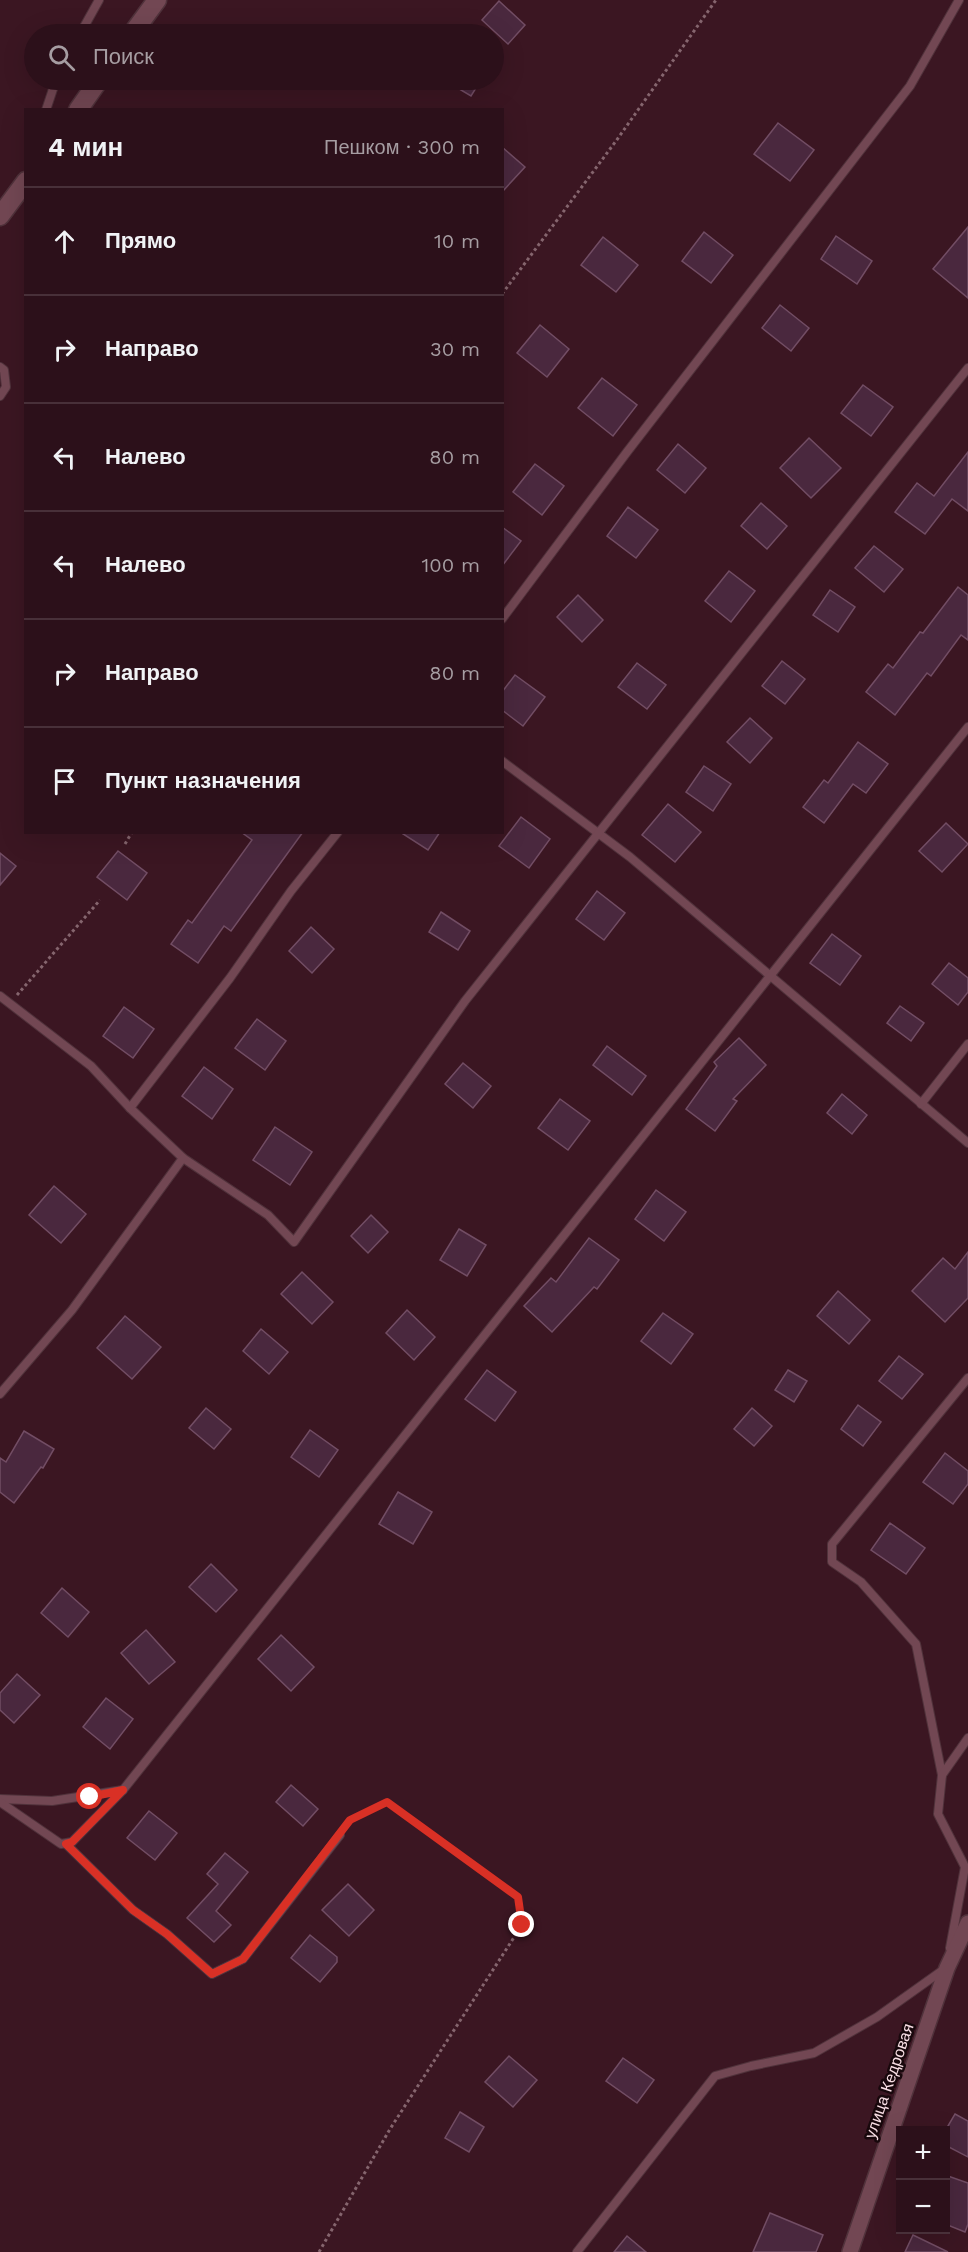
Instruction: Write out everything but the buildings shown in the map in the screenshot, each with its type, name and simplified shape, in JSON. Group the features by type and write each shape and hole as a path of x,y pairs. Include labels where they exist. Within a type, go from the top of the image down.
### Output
{"main road":[{"path":"139,24 156,0"},
{"path":"79,108 92,90"},
{"path":"0,216 24,184"}],"street":[{"name":"улица Кедровая","path":"850,2252 947,1968 968,1923"}],"lane":[{"path":"86,24 99,0"},
{"path":"504,616 627,452 910,86 959,0"},
{"path":"47,108 53,90"},
{"path":"0,366 4,370 6,387 0,396"},
{"path":"0,996 91,1066 130,1108 183,1158 268,1215 294,1242 465,1001 968,368"},
{"path":"0,1801 61,1844 66,1844 72,1842 123,1790 968,727"},
{"path":"504,763 630,857 968,1143"},
{"path":"130,1108 230,978 291,891 336,834"},
{"path":"921,1104 968,1044"},
{"path":"0,1394 72,1310 183,1158"},
{"path":"577,2252 715,2076 814,2053 877,2017 947,1968 965,1867 938,1814 942,1775 916,1644 861,1582 832,1562 832,1544 968,1378"},
{"path":"942,1775 968,1738"},
{"path":"0,1801 52,1801 123,1790"},
{"path":"66,1844 133,1910 167,1934 212,1974 243,1959 340,1835"}],"path":[{"path":"504,291 616,141 716,0"},
{"path":"125,844 131,834"},
{"path":"10,1004 100,900"},
{"path":"319,2252 390,2129 522,1925 518,1897 387,1802 350,1820 340,1835"}],"route":[{"path":"90,1797 123,1790 72,1842 66,1844 133,1910 167,1934 212,1974 243,1959 350,1820 387,1802 518,1897 522,1925"}]}
